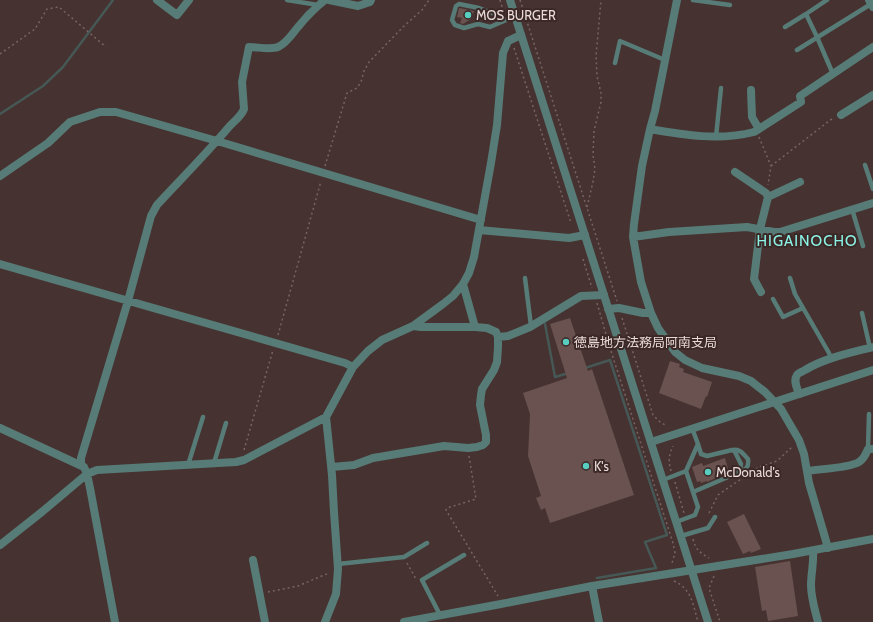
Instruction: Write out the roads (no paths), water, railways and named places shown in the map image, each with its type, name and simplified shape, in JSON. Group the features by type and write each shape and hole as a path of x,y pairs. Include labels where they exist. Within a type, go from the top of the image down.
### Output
{"street":[{"path":"157,0 177,15 190,0"},
{"path":"329,0 358,6 370,2 371,0"},
{"path":"510,0 708,622"},
{"path":"677,0 655,111 642,166 634,224 633,237 641,282 651,313 658,328 675,352 685,360 702,368 739,376 751,381 774,401 784,413 799,440 804,454 809,483 828,548"},
{"path":"81,465 81,458 128,301 151,216 157,205 242,113 244,109 242,82 249,46 268,48 278,47 287,41 298,26 322,3"},
{"path":"0,545 87,474 96,470 236,462 244,460 326,417 353,367 368,351 382,340 413,326 453,296 463,284 469,273 474,257 497,125 503,53 508,41 521,36"},
{"path":"650,129 692,136 716,137 754,132 801,102 800,96 873,47"},
{"path":"751,90 752,117 758,130"},
{"path":"841,115 873,95"},
{"path":"0,176 48,143 70,122 100,112 116,112 324,172 481,220"},
{"path":"735,172 767,195"},
{"path":"767,195 800,182"},
{"path":"761,292 754,279 760,229 767,195"},
{"path":"633,237 668,232 748,226 780,232 873,203"},
{"path":"479,230 569,238 585,235"},
{"path":"0,264 345,363 353,367"},
{"path":"463,284 475,327"},
{"path":"498,337 508,336 531,326 581,296 604,295"},
{"path":"608,309 619,308 643,313 651,313"},
{"path":"332,467 354,465 373,458 444,446 477,448 486,442 480,405 480,395 497,362 498,337 496,332 487,328 475,327 413,326"},
{"path":"799,394 796,385 797,374 813,365 831,358 871,347"},
{"path":"650,442 873,370"},
{"path":"325,622 336,594 338,566 332,467 326,417"},
{"path":"0,428 84,467 87,474 115,622"},
{"path":"807,471 847,466 859,462 871,449"},
{"path":"404,622 444,617 500,604 592,586 813,551 873,538"},
{"path":"813,551 814,559 810,583 811,594 818,622"},
{"path":"253,560 265,622"},
{"path":"592,586 599,622"}],"lane":[{"path":"287,0 322,3"},
{"path":"693,0 730,5"},
{"path":"785,27 827,0"},
{"path":"506,20 497,14 480,8 459,4 456,6 452,20 455,25 464,28 478,24 490,27 506,20 515,16"},
{"path":"797,50 871,4"},
{"path":"806,14 833,74"},
{"path":"615,63 620,42 665,60"},
{"path":"716,137 721,88"},
{"path":"865,165 873,189"},
{"path":"852,209 863,246"},
{"path":"525,278 531,326"},
{"path":"790,278 795,294 831,358"},
{"path":"773,299 783,317 804,308"},
{"path":"862,313 871,347"},
{"path":"869,414 871,449"},
{"path":"188,465 203,417"},
{"path":"214,464 226,423"},
{"path":"692,428 701,454 707,456 738,450 748,459 748,466 746,470 693,492"},
{"path":"676,522 695,515 698,507 686,471 698,444"},
{"path":"732,450 735,452 740,464 740,471 735,474"},
{"path":"663,480 686,471"},
{"path":"681,536 708,528 715,517"},
{"path":"338,566 404,557 427,543"},
{"path":"444,617 422,580 464,555"}],"waterway":[{"path":"0,114 43,86 63,67 113,0"},
{"path":"545,324 555,377 569,373"},
{"path":"585,368 610,360 667,535 645,542 656,568 597,578"}],"place":[{"name":"MOS BURGER","path":"468,15"},
{"name":"徳島地方法務局阿南支局","path":"566,342"},
{"name":"K's","path":"586,466"},
{"name":"McDonald's","path":"708,472"}],"district":[{"name":"HIGAINOCHO","path":"807,241"}]}
